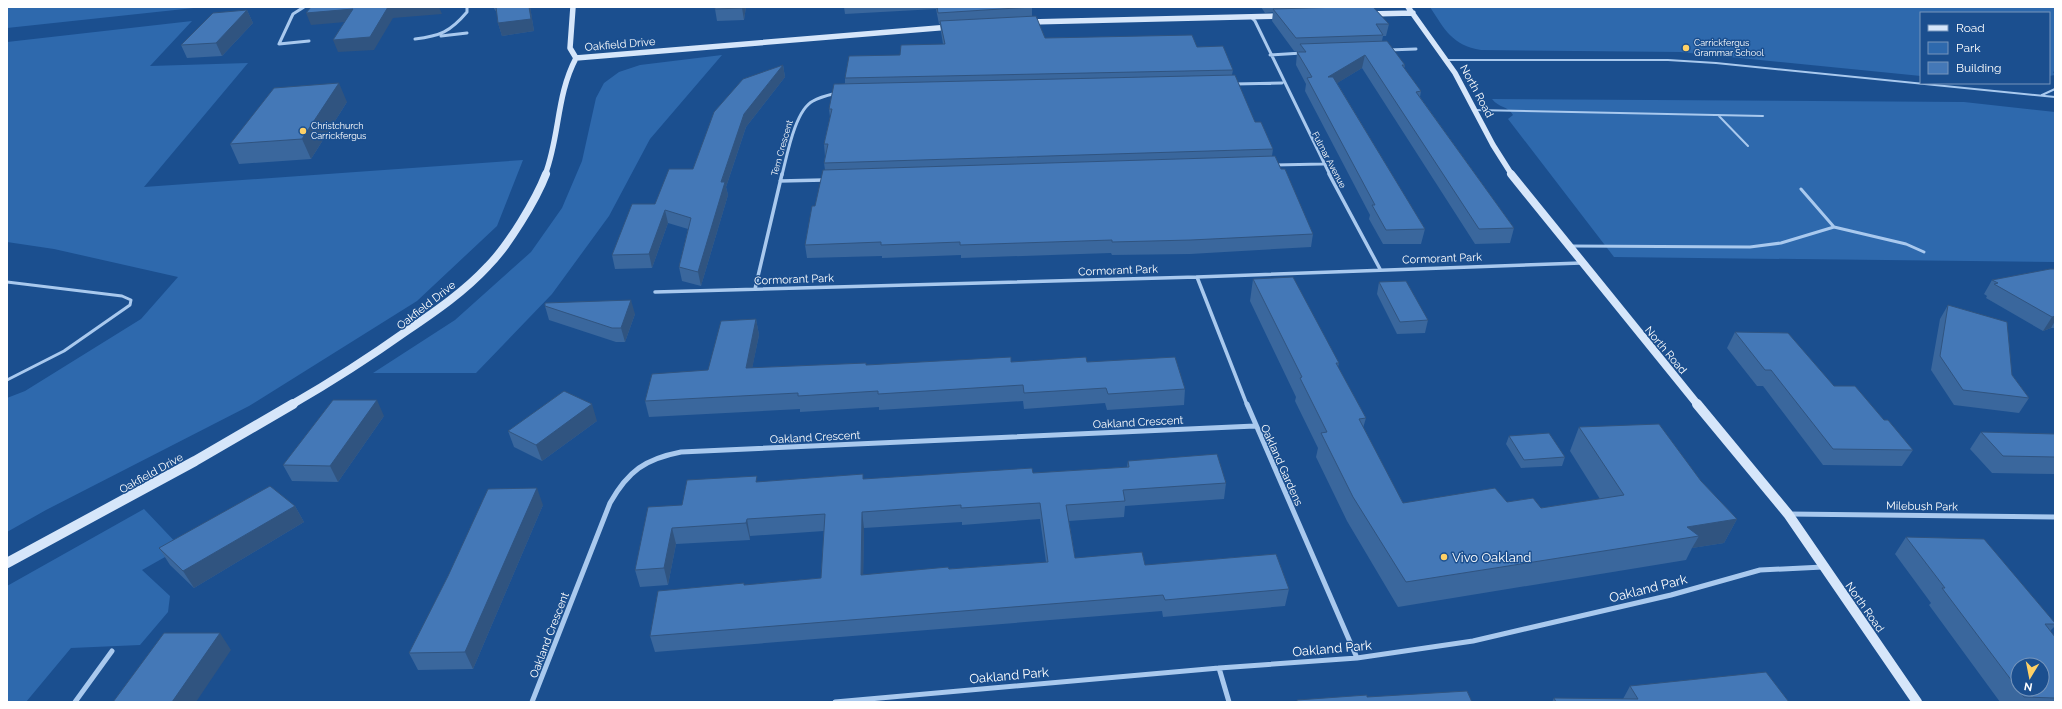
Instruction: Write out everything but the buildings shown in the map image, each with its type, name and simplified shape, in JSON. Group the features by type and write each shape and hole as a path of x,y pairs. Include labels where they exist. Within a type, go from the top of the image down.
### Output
{"street":[{"path":"304,7 293,14 278,44 309,42"},
{"path":"441,36 457,25 467,12 467,7"},
{"path":"573,7 570,48 576,58"},
{"path":"1364,14 1410,10"},
{"name":"North Road","path":"1410,10 1447,60 1511,174 1581,263 1788,514 1917,702"},
{"path":"1020,23 1287,16"},
{"name":"Fulmar Avenue","path":"1251,17 1255,21 1282,83 1322,164 1380,269"},
{"name":"Oakfield Drive","path":"7,563 195,460 345,374 444,305 484,270 517,228 541,186 553,155 557,120 567,75 576,58 955,27"},
{"path":"416,39 467,33"},
{"path":"1385,50 1416,48"},
{"path":"1270,55 1308,53"},
{"path":"1227,84 1282,83"},
{"name":"Tern Crescent","path":"755,289 780,181 798,119 803,109 817,98 839,93"},
{"path":"1267,166 1322,164"},
{"path":"780,181 828,180"},
{"name":"Cormorant Park","path":"655,292 1197,277 1380,269 1581,263"},
{"name":"Oakland Gardens","path":"1197,277 1255,426 1357,658"},
{"name":"Oakland Crescent","path":"532,702 610,503 627,476 638,466 654,458 681,452 1255,426"},
{"name":"Milebush Park","path":"1788,514 2055,517"},
{"name":"Oakland Park","path":"835,702 896,699 1219,668 1357,658 1473,641 1671,595 1760,570 1824,567"},
{"path":"75,702 112,651"},
{"path":"1219,668 1228,702"}],"lane":[{"path":"1447,60 1684,61 1920,83"},
{"path":"1926,84 2055,97"},
{"path":"2042,95 2055,89"},
{"path":"1474,110 1762,116"},
{"path":"1718,115 1748,146"},
{"path":"1801,189 1834,227"},
{"path":"1568,246 1707,248 1750,247 1781,242 1834,227 1906,244 1924,252"},
{"path":"7,282 122,296 131,300 130,305 64,351 7,380"}],"green space":[{"path":"7,7 203,7 7,28"},
{"path":"1430,7 2055,7 2055,71 2053,72 2055,75 2050,76 2050,12 1920,12 1920,76 1680,52 1481,50 1471,48 1456,40 1440,23"},
{"path":"192,21 150,66 248,63 144,187 523,160 497,226 417,301 249,406 46,510 7,532 7,398 25,391 141,319 178,277 54,249 7,242 7,42"},
{"path":"722,55 650,139 609,216 552,294 476,373 373,373 455,320 531,252 562,208 582,161 596,98 604,83 619,72 640,65"},
{"path":"1492,99 1964,102 2055,112 2055,262 1614,257 1508,119 1513,115 1511,112"},
{"path":"144,509 181,548 142,570 170,596 168,612 140,645 71,648 26,702 7,702 7,586"}],"place":[{"name":"Carrickfergus Grammar School","path":"1686,48"},
{"name":"Christchurch Carrickfergus","path":"303,131"},
{"name":"Vivo Oakland","path":"1444,557"}]}
